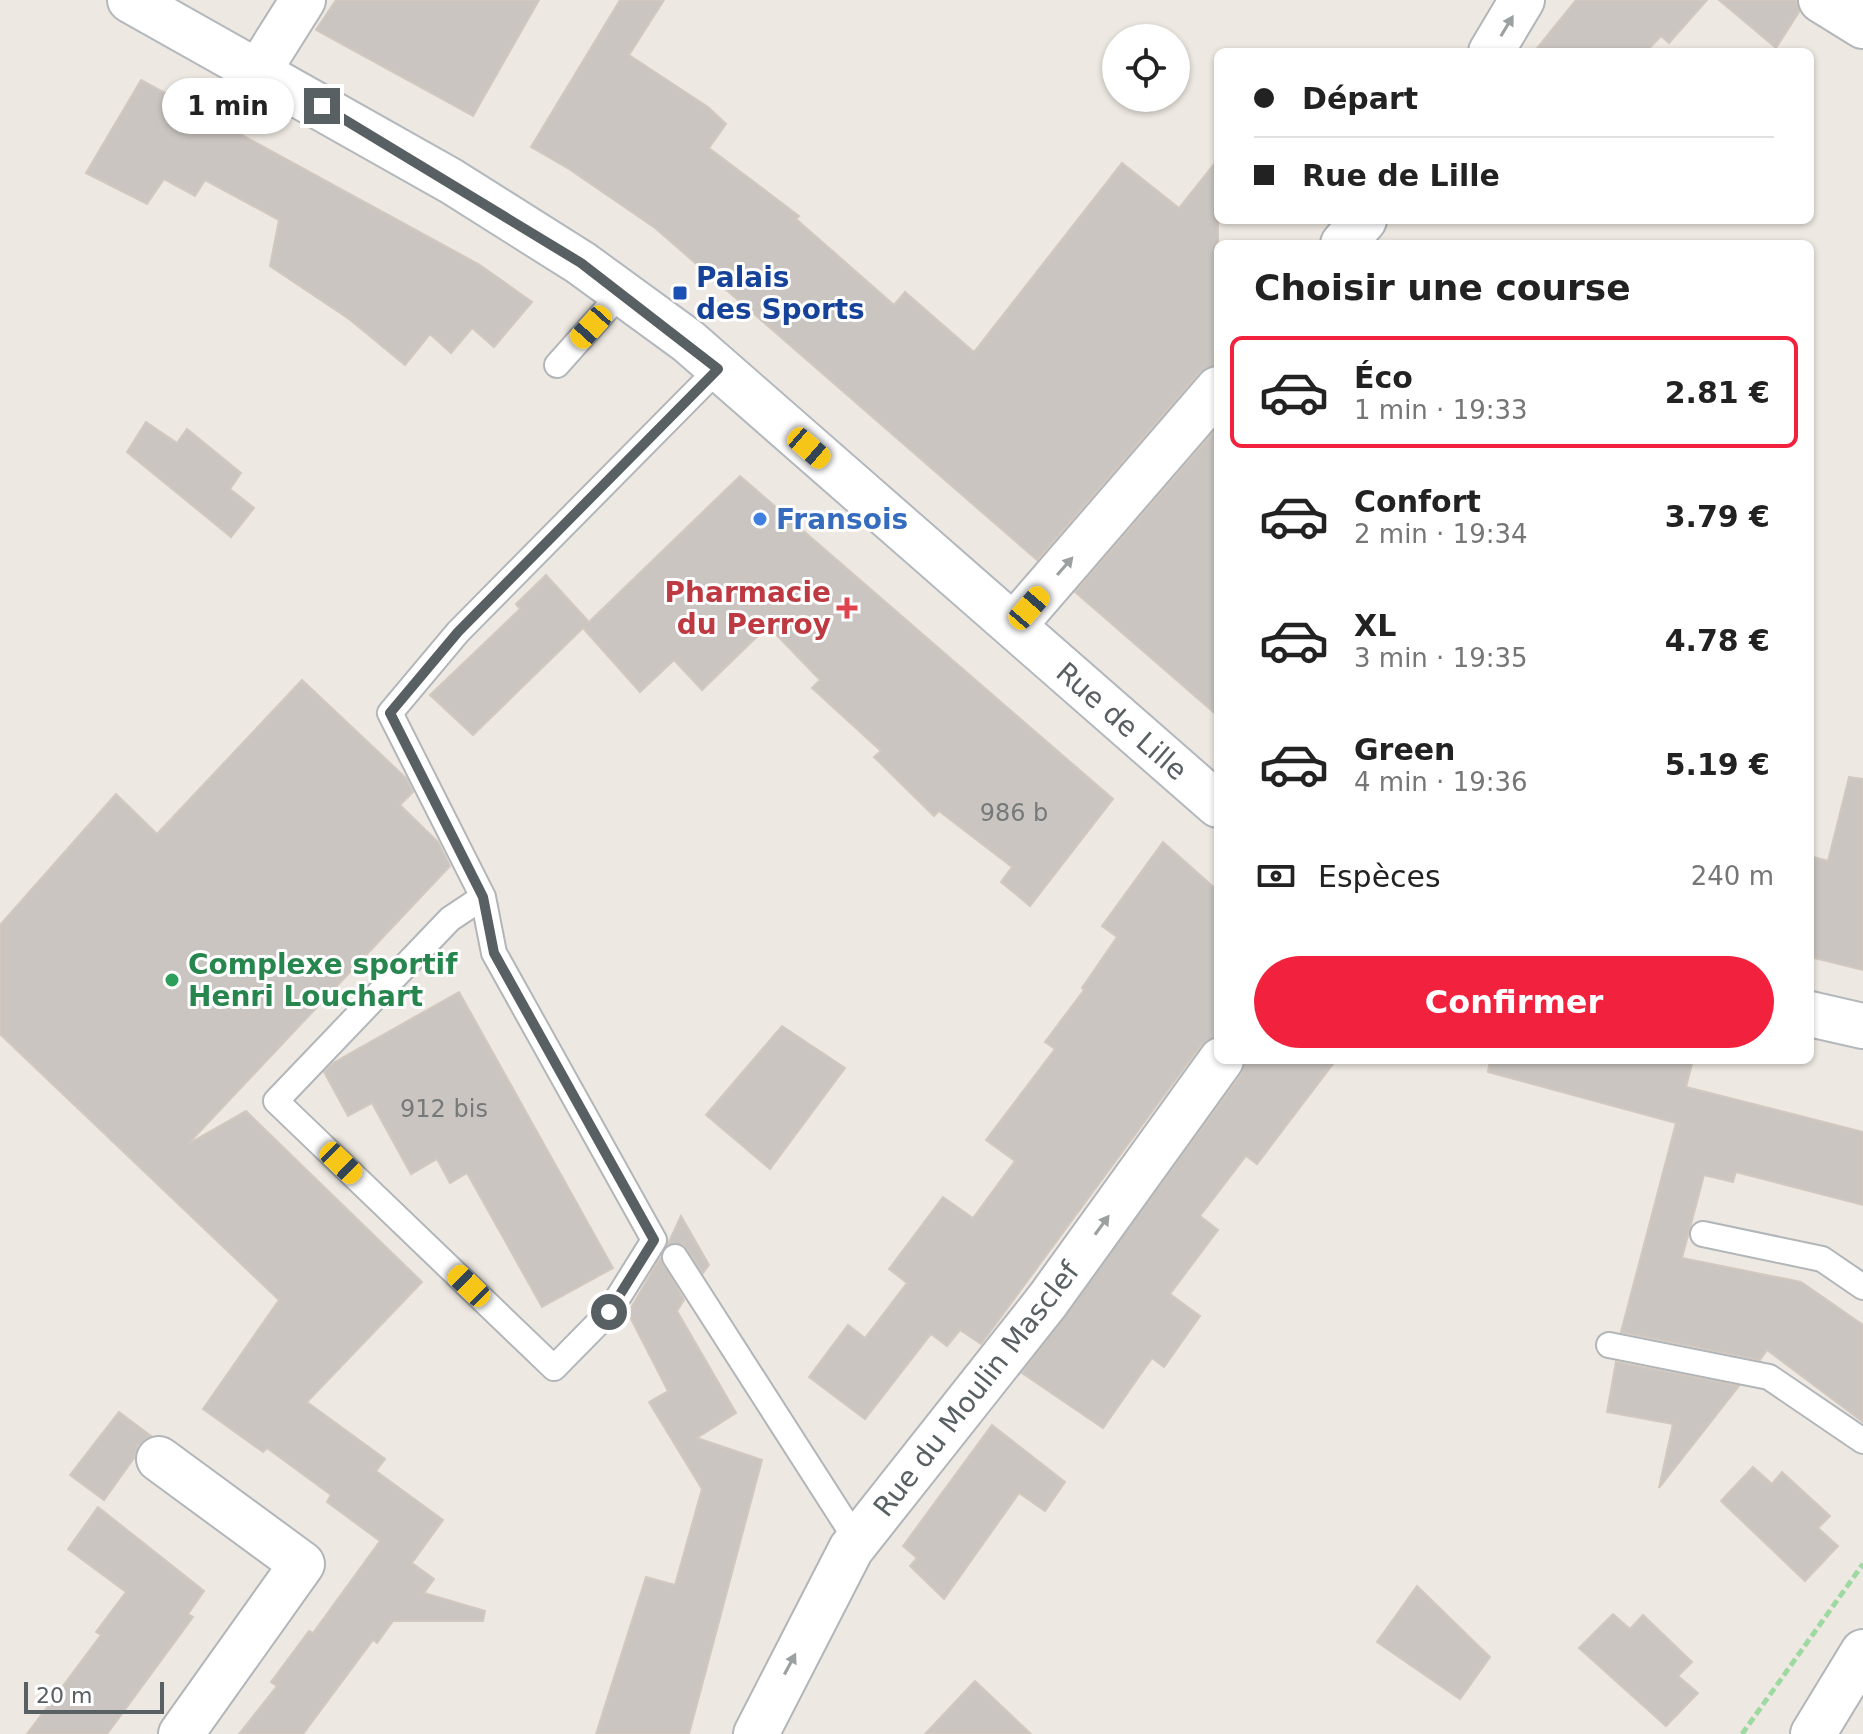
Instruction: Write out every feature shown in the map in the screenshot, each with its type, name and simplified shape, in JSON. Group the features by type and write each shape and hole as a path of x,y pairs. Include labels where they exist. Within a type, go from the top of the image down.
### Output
{"street":[{"name":"Rue de Lille","path":"130,0 451,181 622,292 718,369 1214,801"},
{"path":"259,70 303,0"},
{"path":"1493,48 1522,0"},
{"path":"1821,0 1863,26"},
{"path":"1346,240 1360,224"},
{"path":"1014,625 1214,394"},
{"path":"1814,1015 1863,1026"},
{"name":"Rue du Moulin Masclef","path":"756,1734 770,1702 857,1541 1048,1300 1218,1064"},
{"path":"159,1459 302,1564 181,1734"},
{"path":"1813,1734 1832,1708 1863,1652"}],"lane":[{"path":"557,365 622,292"},
{"path":"483,897 450,919 276,1101 554,1368 609,1312 654,1240 494,953 483,897 390,713 458,632 718,369"},
{"path":"1703,1234 1822,1259 1863,1287"},
{"path":"675,1257 857,1541"},
{"path":"1609,1345 1769,1377 1863,1441"}],"path":[{"path":"1742,1734 1863,1564"}],"building":[{"path":"336,0 539,0 473,116 316,30"},
{"path":"620,0 664,0 629,55 708,107 726,124 709,148 799,216 796,219 894,305 905,292 974,352 1122,163 1179,208 1214,164 1214,224 1218,224 1218,240 1214,240 1214,367 1199,373 1037,560 655,228 531,147"},
{"path":"1576,0 1707,0 1669,43 1661,36 1650,48 1537,48"},
{"path":"1719,0 1796,0 1799,12 1776,48"},
{"path":"141,80 480,265 532,302 494,347 472,328 451,353 430,334 405,365 349,319 270,266 279,220 205,180 195,196 164,179 147,204 86,173"},
{"path":"146,422 177,443 187,429 241,473 230,489 254,508 231,537 127,452"},
{"path":"1214,432 1214,713 1075,592"},
{"path":"740,476 1113,799 1030,906 1001,882 1012,867 939,811 934,816 874,757 881,751 812,688 820,680 768,626 702,690 674,660 640,692 583,628 473,735 430,695 520,609 516,604 546,575 589,622"},
{"name":"Complexe sportif Henri Louchart","path":"302,680 406,778 413,792 400,805 438,842 450,866 188,1144 246,1111 422,1282 307,1402 385,1459 376,1471 443,1520 412,1563 434,1579 424,1593 485,1611 483,1621 393,1621 377,1643 373,1640 303,1734 239,1734 277,1686 271,1682 309,1631 313,1633 380,1541 327,1502 331,1495 267,1448 263,1452 203,1409 279,1300 0,1034 0,925 116,794 157,834"},
{"path":"1849,777 1863,779 1863,970 1814,958 1814,857 1828,861"},
{"path":"1163,842 1214,887 1214,1038 1201,1045 981,1344 960,1330 947,1346 931,1334 865,1419 809,1377 848,1325 865,1338 907,1283 889,1269 943,1197 973,1218 1015,1161 986,1140 1055,1049 1045,1042 1084,990 1082,988 1117,937 1102,926"},
{"path":"459,992 613,1268 542,1307 467,1173 450,1183 437,1159 411,1174 372,1103 348,1116 324,1072 333,1063"},
{"path":"782,1026 845,1068 770,1169 706,1115"},
{"path":"1245,1064 1333,1064 1257,1164 1246,1156 1200,1216 1218,1230 1170,1294 1200,1316 1164,1367 1152,1358 1103,1428 1022,1373 1241,1075"},
{"path":"1489,1064 1692,1064 1686,1087 1863,1132 1863,1205 1736,1172 1733,1182 1704,1175 1682,1258 1801,1282 1863,1325 1863,1422 1767,1350 1760,1360 1621,1332 1676,1123 1488,1072"},
{"path":"681,1216 709,1265 703,1273 683,1244 668,1244"},
{"path":"660,1258 684,1300 677,1311 736,1413 697,1438 762,1460 689,1734 596,1734 646,1577 675,1585 702,1489 649,1402 668,1391 628,1313"},
{"path":"1616,1362 1739,1386 1659,1488 1673,1424 1607,1412"},
{"path":"119,1412 151,1436 138,1445 134,1458 104,1500 70,1475"},
{"path":"992,1425 1065,1482 1045,1511 1019,1493 944,1599 910,1566 917,1558 903,1546"},
{"path":"1753,1467 1772,1484 1782,1472 1830,1516 1818,1528 1838,1546 1805,1581 1721,1501"},
{"path":"98,1507 204,1591 188,1614 193,1617 107,1734 27,1734 101,1635 96,1632 126,1592 68,1549"},
{"path":"1417,1586 1490,1657 1460,1699 1377,1642"},
{"path":"1613,1614 1630,1629 1643,1615 1692,1662 1678,1676 1698,1693 1666,1726 1579,1648"},
{"path":"975,1681 1031,1734 925,1734"}],"place":[{"name":"Palais des Sports","path":"680,293"},
{"name":"Fransois","path":"760,519"},
{"name":"Pharmacie du Perroy","path":"847,608"},
{"name":"Complexe sportif Henri Louchart","path":"172,980"}],"route":[{"path":"322,106 451,181 581,263 688,341 718,369 458,632 390,713 483,897 494,953 654,1240 609,1312"}]}
